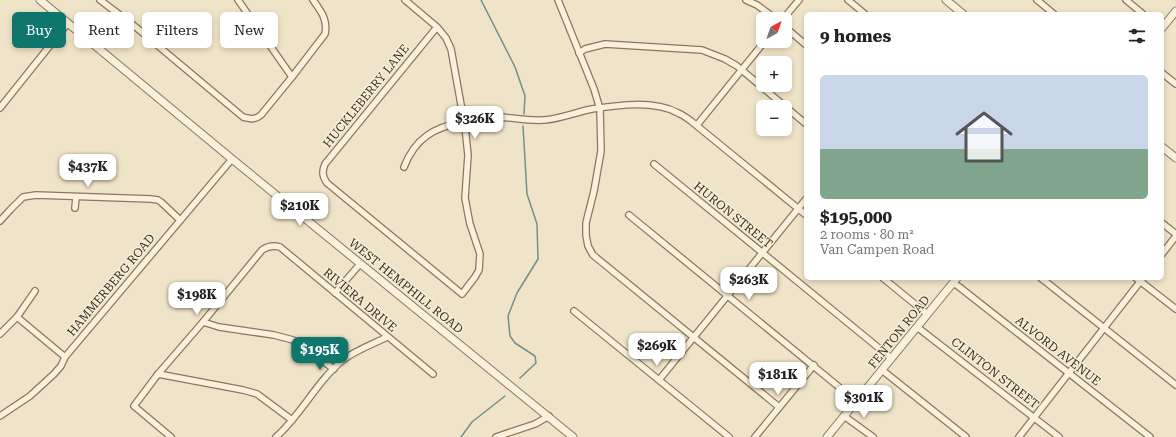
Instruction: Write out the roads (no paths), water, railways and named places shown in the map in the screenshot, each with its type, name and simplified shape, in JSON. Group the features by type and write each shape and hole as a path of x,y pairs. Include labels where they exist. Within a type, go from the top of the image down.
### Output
{"street":[{"name":"WEST HEMPHILL ROAD","path":"40,0 360,264 573,437"},
{"path":"100,0 132,24 244,116 252,119 261,115 325,34 326,28 323,14 313,0"},
{"path":"238,0 292,77"},
{"path":"407,0 437,27 446,38 451,50 464,122"},
{"path":"558,0 594,89 600,109 601,151 594,191 586,223 588,246 593,255 779,408"},
{"path":"746,0 757,5 766,12"},
{"path":"789,12 799,0"},
{"path":"848,0 863,12"},
{"path":"946,0 960,12"},
{"path":"1037,0 1052,12"},
{"path":"1126,0 1141,12"},
{"path":"1164,26 1176,11"},
{"path":"0,108 68,23"},
{"name":"HUCKLEBERRY LANE","path":"437,27 325,164 322,175 327,183 462,294 475,278 479,270 480,254 470,224 465,198 468,155 464,122"},
{"path":"792,33 804,42"},
{"path":"579,53 585,49 605,44 702,50 725,59 737,66 741,71 804,122"},
{"path":"697,125 759,48"},
{"path":"1164,75 1176,84"},
{"path":"404,167 412,149 427,135 438,129 458,122 498,116 525,120 546,120 606,107 641,105 661,107 678,112 697,125 804,214"},
{"path":"1164,149 1176,158"},
{"name":"HAMMERBERG ROAD","path":"0,416 30,396 54,374 61,366 65,357 232,159"},
{"name":"HURON STREET","path":"654,164 891,358"},
{"path":"0,221 23,197 36,195 158,200 180,220"},
{"path":"75,208 76,197"},
{"path":"659,380 804,202"},
{"path":"629,215 814,365 856,401"},
{"path":"1164,225 1176,235 1164,251"},
{"name":"RIVIERA DRIVE","path":"203,322 262,250 272,246 280,247 433,374"},
{"path":"335,293 360,264"},
{"path":"885,280 927,314"},
{"path":"1044,280 1176,385"},
{"path":"1019,437 1139,280"},
{"path":"1141,280 1176,309"},
{"name":"FENTON ROAD","path":"827,437 955,281"},
{"name":"ALVORD AVENUE","path":"955,281 958,286 1150,437"},
{"path":"0,334 17,317 35,291"},
{"path":"574,311 728,437"},
{"path":"17,317 65,357"},
{"path":"171,437 134,406 158,374 203,322 219,327 274,335 293,340 334,368"},
{"name":"CLINTON STREET","path":"917,327 1059,437"},
{"path":"276,437 292,420 334,368 358,350 387,337"},
{"path":"755,437 814,365"},
{"path":"882,370 966,437"},
{"path":"158,374 257,394 292,420"},
{"path":"496,437 535,424 549,416"},
{"path":"844,416 874,437"}],"waterway":[{"path":"481,0 515,67 525,96 524,114"},
{"path":"520,378 536,363 535,356 515,343 510,336 508,316 517,293 538,259 537,224 527,194 523,126"},
{"path":"461,437 472,422 505,396"}]}
